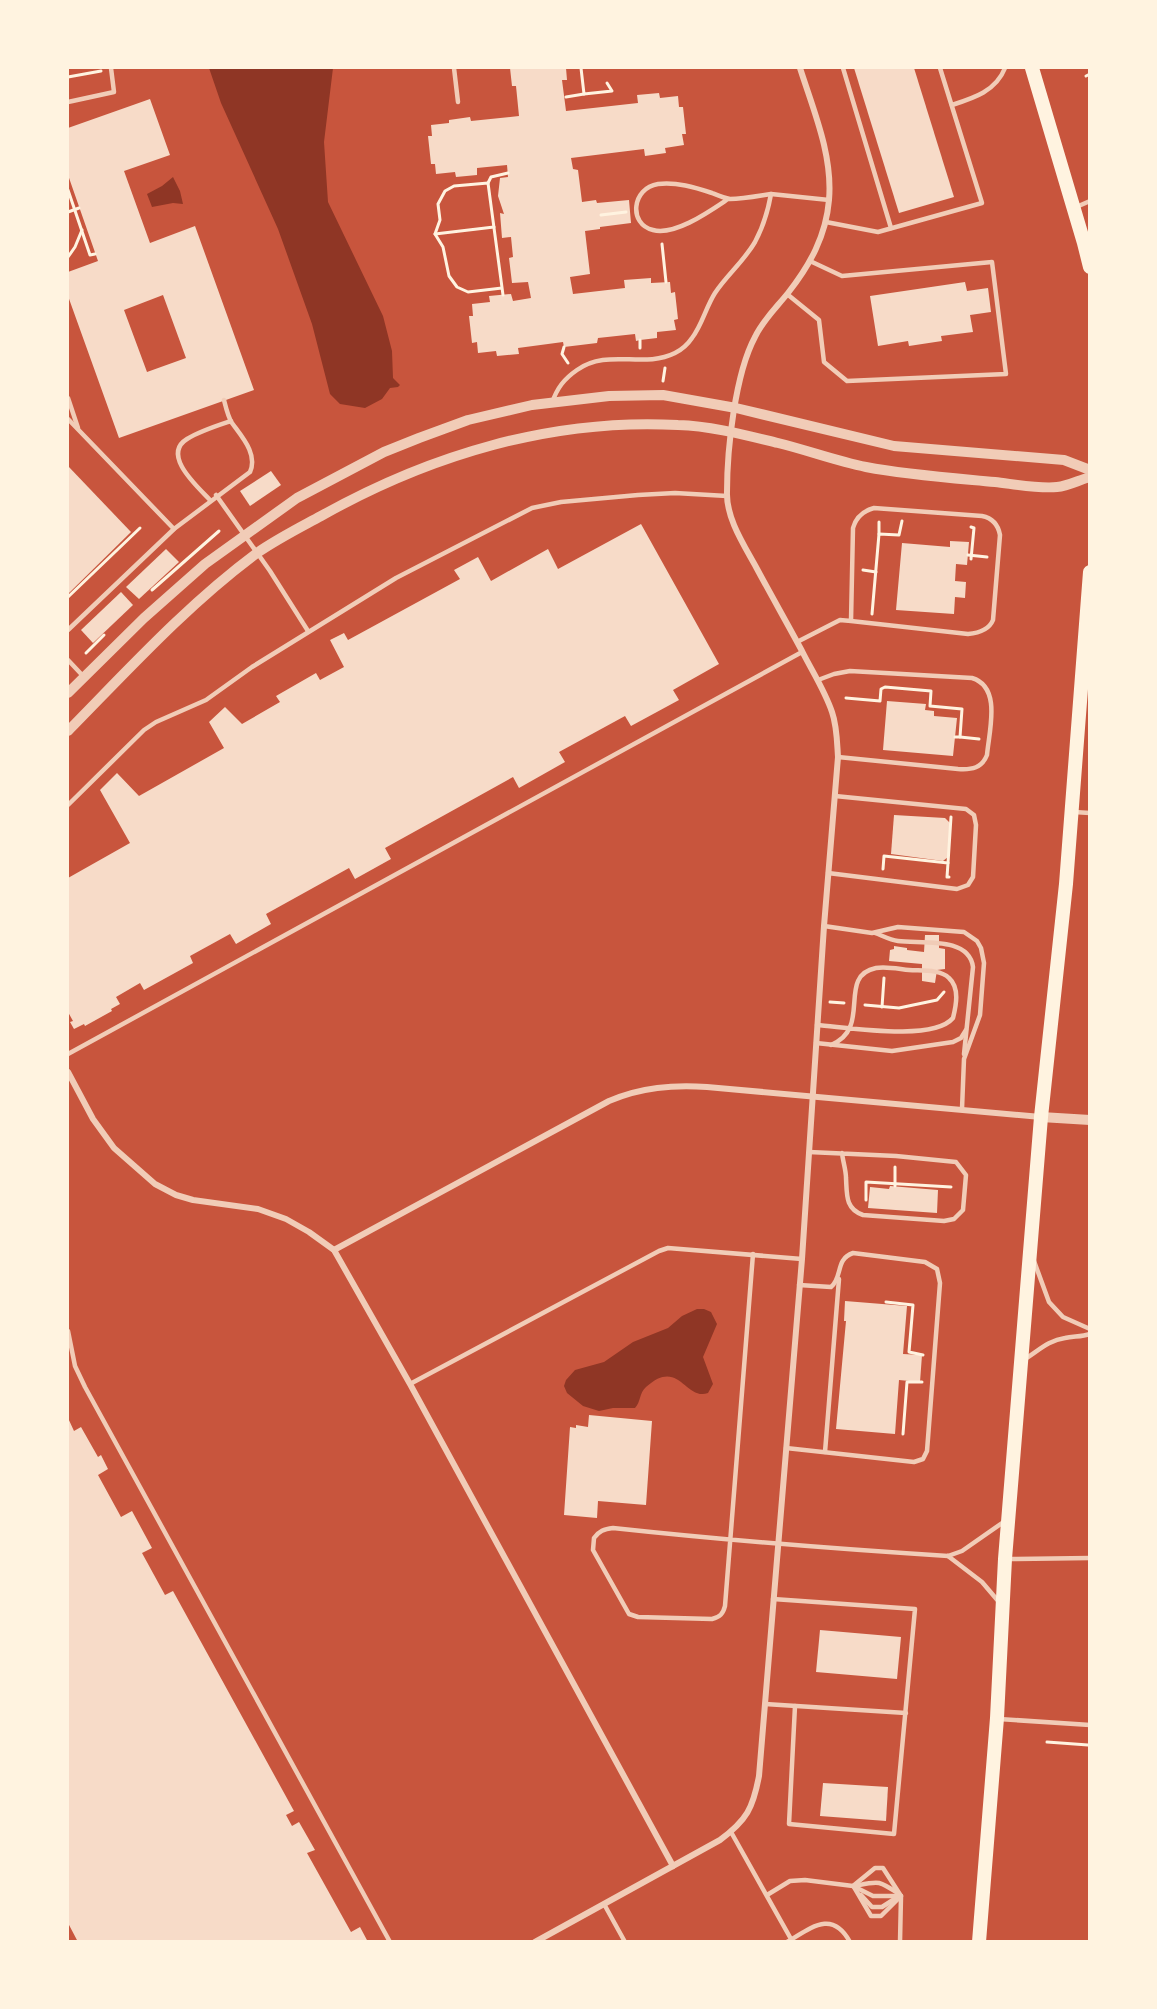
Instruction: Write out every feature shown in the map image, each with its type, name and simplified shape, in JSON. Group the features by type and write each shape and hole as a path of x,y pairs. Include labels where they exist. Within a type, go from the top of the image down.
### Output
{"main road":[{"path":"1032,68 1074,208 1089,267"},
{"path":"979,1941 997,1718 1005,1559 1041,1117 1071,811 1089,572"}],"street":[{"path":"535,1941 731,1832 746,1816 754,1800 759,1776 802,1258 824,926 838,757 832,713 818,680 743,544 732,519 727,496 731,433 748,351 766,319 810,261 823,236 826,222 830,175 824,146 800,68"},
{"path":"68,693 188,579 244,534 297,498 384,452 468,420 552,402 644,394 663,395 736,408 894,446 1064,460 1089,470"},
{"path":"68,731 170,628 214,588 276,540 365,492 439,462 530,435 586,427 677,424 709,427 780,443 863,466 906,473 1057,487 1089,477"},
{"path":"68,1072 93,1119 114,1148 155,1184 176,1195 193,1200 258,1209 286,1219 334,1250 410,1384 673,1866"},
{"path":"334,1250 609,1101 625,1094 668,1085 812,1095 1089,1120"}],"lane":[{"path":"454,68 458,102"},
{"path":"843,68 891,228"},
{"path":"826,222 878,232 982,203 940,68"},
{"path":"952,105 990,89 998,82 1005,68"},
{"path":"68,102 114,92 111,69"},
{"path":"728,199 688,185 656,184 642,191 637,197 636,210 644,226 653,230 662,230 690,222 728,199 771,194 829,200"},
{"path":"552,402 567,378 587,363 600,359 656,358 675,353 692,339 720,286 754,243 768,212 771,194"},
{"path":"1074,208 1089,201"},
{"path":"787,294 819,320 824,362 847,381 1006,374 992,261 842,276 810,261"},
{"path":"68,398 79,430"},
{"path":"68,630 174,529 250,471 253,464 251,455 244,437 231,421 224,400"},
{"path":"68,419 174,529"},
{"path":"210,500 183,469 178,459 179,449 182,443 189,438 231,421"},
{"path":"68,805 144,730 156,722 206,700 308,631 396,578 532,508 561,501 638,495 675,493 727,496"},
{"path":"216,495 258,553 308,631"},
{"path":"797,642 836,621 968,634 984,630 992,624 993,620 999,529 988,517 869,510 858,517 853,528 851,621"},
{"path":"68,1054 802,652"},
{"path":"68,660 84,677"},
{"path":"818,680 850,671 976,680 985,685 992,699 986,759 980,766 969,769 838,757"},
{"path":"68,793 75,799"},
{"path":"828,873 957,889 970,883 973,877 976,825 974,815 970,811 963,807 835,796"},
{"path":"1071,811 1089,813"},
{"path":"824,926 872,933 896,941 954,945 968,954 973,967 964,1059 962,1109"},
{"path":"872,933 893,927 964,932 977,941 984,963 980,1015 964,1059"},
{"path":"817,1024 851,1028 894,1033 947,1024 953,1018 954,1013 956,996 954,985 947,976 938,972 873,969 863,974 858,982 851,1028 843,1039 831,1045"},
{"path":"816,1043 901,1051 953,1042 961,1038 967,1027"},
{"path":"809,1152 842,1153 896,1156 950,1160 960,1166 966,1175 965,1204 960,1215 944,1221 857,1213 850,1207 846,1197 846,1175 842,1153"},
{"path":"410,1384 659,1251 677,1248 802,1258"},
{"path":"1030,1251 1049,1302 1063,1317 1089,1329"},
{"path":"786,1448 914,1462 923,1459 927,1450 940,1283 937,1269 925,1262 853,1253 847,1255 843,1260 836,1282 831,1287 799,1285"},
{"path":"753,1254 730,1541 725,1606 723,1613 718,1618 712,1619 638,1617 629,1614 598,1561 592,1544 594,1538 602,1531 613,1528 730,1541 948,1556 962,1551 1009,1518"},
{"path":"825,1452 839,1275"},
{"path":"68,1331 75,1366 85,1387 390,1941"},
{"path":"1022,1361 1051,1342 1089,1334"},
{"path":"948,1556 982,1582 1002,1606"},
{"path":"1005,1559 1089,1558"},
{"path":"773,1599 915,1609 894,1834 789,1824 795,1706"},
{"path":"765,1704 906,1713"},
{"path":"997,1718 1089,1725"},
{"path":"731,1832 789,1940 823,1923 834,1924 844,1931 850,1941"},
{"path":"853,1886 875,1868 883,1868 901,1896 900,1941"},
{"path":"766,1895 790,1881 805,1880 853,1886 881,1882 901,1896"},
{"path":"853,1886 871,1916 881,1916 901,1896"},
{"path":"853,1886 872,1907 882,1907 901,1896"},
{"path":"853,1886 873,1896 901,1896"},
{"path":"604,1904 625,1941"}],"path":[{"path":"581,68 584,94"},
{"path":"68,77 111,69"},
{"path":"566,96 612,91 608,83"},
{"path":"503,295 488,183 491,177 507,173"},
{"path":"435,234 440,220 438,204 445,191 453,186 488,183"},
{"path":"68,190 90,255 96,254"},
{"path":"68,212 79,208"},
{"path":"601,215 636,210"},
{"path":"435,234 494,227"},
{"path":"68,257 82,230"},
{"path":"435,234 443,247 449,276 457,287 468,292 502,288"},
{"path":"662,244 666,282"},
{"path":"640,340 640,348"},
{"path":"564,346 562,354 568,363"},
{"path":"663,381 665,366"},
{"path":"879,534 899,535 901,521 911,522"},
{"path":"871,623 879,522"},
{"path":"963,527 974,528 970,557 998,558"},
{"path":"68,597 140,528"},
{"path":"846,698 880,701 881,689 885,687 931,691 929,708 962,709 960,737"},
{"path":"955,737 988,740"},
{"path":"940,816 951,817 947,877 960,878 964,887"},
{"path":"882,880 884,856 948,863"},
{"path":"882,1006 884,975"},
{"path":"860,1005 899,1008 938,1000 946,990 946,985"},
{"path":"819,1001 849,1004"},
{"path":"895,1185 896,1156"},
{"path":"866,1200 866,1182 951,1187"},
{"path":"886,1302 913,1305 909,1352 924,1354 923,1361"},
{"path":"903,1434 907,1382 922,1383 922,1376"},
{"path":"1047,1742 1088,1745"}],"shaded area":[{"path":"209,68 333,68 324,142 328,202 383,316 392,351 393,378 400,385 390,388 382,399 365,408 340,404 330,394 312,324 278,229 221,103"},
{"path":"173,177 183,204 173,203 152,207 147,194"},
{"path":"697,1309 711,1312 717,1324 703,1357 713,1384 708,1393 700,1394 674,1378 666,1376 646,1387 635,1408 613,1408 599,1411 583,1406 567,1393 564,1386 566,1380 575,1370 604,1362 633,1342 668,1328 682,1316"}],"building":[{"path":"510,68 566,68 567,80 562,80 566,111 638,103 637,95 659,93 660,98 678,96 679,107 683,107 686,134 682,134 684,145 665,148 666,153 645,156 644,149 571,158 573,169 578,170 582,202 629,200 631,223 585,231 590,274 570,277 573,294 625,288 624,280 651,278 651,283 670,282 671,293 675,292 678,319 674,320 676,330 657,332 657,338 636,341 635,334 598,338 597,343 564,347 563,342 518,348 519,354 497,356 496,351 478,353 477,342 472,343 469,316 473,316 472,304 490,302 489,296 511,294 513,301 531,298 528,282 512,283 509,258 513,257 511,237 502,238 500,213 504,214 498,196 500,178 508,177 507,165 477,168 477,175 456,177 455,172 436,174 435,164 431,164 428,136 432,136 431,125 449,123 449,120 470,117 471,121 519,116 516,86 512,86"},
{"path":"854,68 914,68 954,197 899,213"},
{"path":"150,99 170,155 124,171 150,243 195,226 254,390 119,438 68,296 68,272 98,261 68,175 68,128","holes":["163,295 186,358 147,372 124,310"]},
{"path":"965,282 967,291 988,288 991,312 970,315 973,332 941,336 942,341 909,346 908,341 878,346 870,296"},
{"path":"68,466 131,532 68,594"},
{"path":"271,471 281,485 250,506 240,491"},
{"path":"641,524 719,664 673,690 679,700 631,726 625,716 559,752 565,762 519,788 513,777 385,848 391,859 355,879 349,868 266,914 271,924 236,944 230,934 190,956 193,963 144,990 140,983 116,997 120,1004 111,1009 112,1011 85,1026 84,1024 74,1029 68,1012 68,878 130,843 100,790 117,773 139,796 224,748 209,722 225,707 242,724 280,702 276,696 316,673 320,680 344,667 330,640 344,633 348,640 460,579 454,570 478,557 491,581 548,549 558,569"},
{"path":"950,541 969,542 967,565 956,564 955,581 966,582 965,598 955,597 954,614 896,610 902,543 950,547"},
{"path":"166,549 179,562 139,599 126,587"},
{"path":"121,592 133,605 93,643 81,630"},
{"path":"887,701 926,704 925,710 934,711 934,716 957,718 953,756 883,750"},
{"path":"894,815 945,818 950,823 948,857 943,861 891,854"},
{"path":"925,935 939,935 939,948 945,949 945,969 937,970 935,983 922,981 922,964 889,961 890,950 894,949 894,946 924,952"},
{"path":"890,1186 938,1190 937,1213 868,1208 870,1187 889,1189"},
{"path":"845,1301 907,1306 903,1354 922,1355 920,1382 899,1380 895,1434 836,1429 846,1321 844,1321"},
{"path":"589,1415 652,1421 646,1505 598,1501 597,1518 564,1515 570,1427 576,1428 576,1425 588,1427"},
{"path":"68,1418 74,1431 81,1427 98,1457 101,1455 108,1469 98,1475 121,1517 132,1511 152,1548 142,1553 165,1595 173,1591 294,1811 286,1815 292,1826 299,1822 315,1850 307,1853 351,1932 360,1927 368,1942 78,1942 68,1923"},
{"path":"820,1630 901,1637 897,1679 816,1672"},
{"path":"823,1783 888,1787 886,1821 820,1816"}]}
